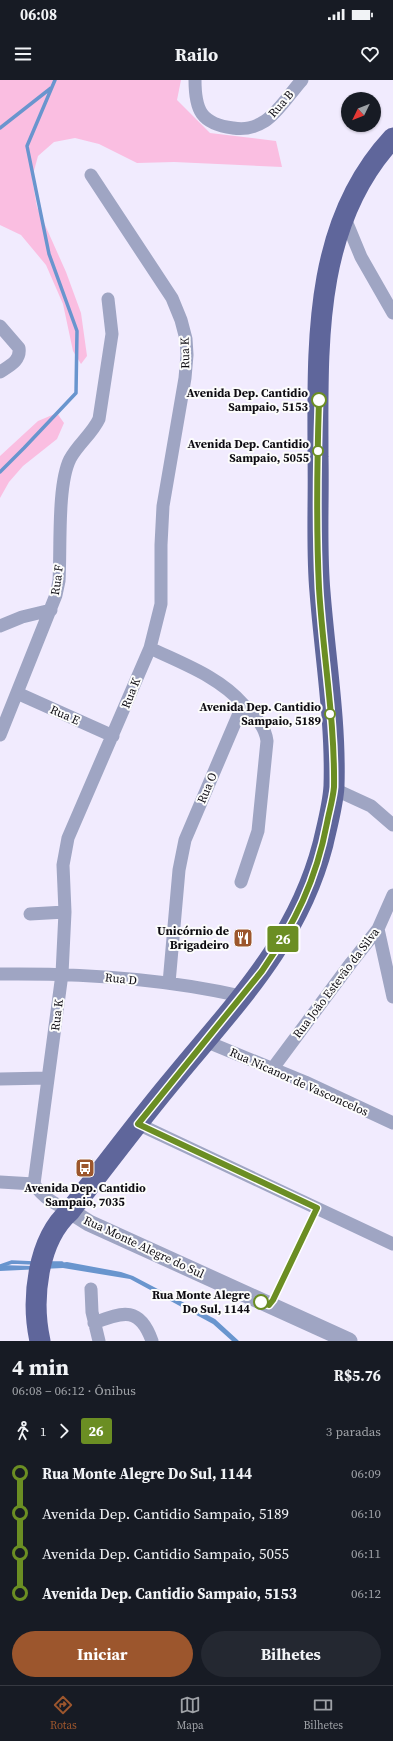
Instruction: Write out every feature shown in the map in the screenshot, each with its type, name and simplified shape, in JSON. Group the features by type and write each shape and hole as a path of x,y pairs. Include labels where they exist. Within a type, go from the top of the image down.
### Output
{"main road":[{"path":"40,1341 37,1327 36,1307 39,1271 46,1249 60,1220 70,1211 138,1124 262,971 299,912 313,879 323,843 334,789 332,735 319,588 318,418 323,295 336,238 344,216 366,172 381,151 393,138"}],"street":[{"name":"Rua B","path":"195,80 195,98 198,107 207,120 215,125 244,130 254,128 267,120 302,80"},
{"name":"Rua K","path":"34,1184 62,974 65,912 63,864 65,850 68,838 150,648 161,604 161,526 163,506 185,378 186,339 182,320 172,298 92,174"},
{"path":"344,216 361,257 393,313"},
{"path":"336,238 354,249 361,257"},
{"name":"Rua F","path":"0,735 51,610 59,581 63,486 70,459 96,425 100,411 112,334 108,299"},
{"path":"0,326 19,348 20,353 16,361 0,372"},
{"path":"0,626 22,617 51,610"},
{"path":"150,648 215,680 235,695 261,724 266,732 267,741 258,831 241,882"},
{"name":"Rua E","path":"17,693 113,736"},
{"name":"Rua O","path":"169,983 179,870 185,840 242,704"},
{"path":"334,789 371,806 393,825"},
{"name":"Rua João Estevão da Silva","path":"273,1068 350,963 378,929 393,895"},
{"path":"30,914 65,912"},
{"path":"378,929 393,997"},
{"name":"Rua D","path":"0,974 62,974 169,983 241,996"},
{"name":"Rua Nicanor de Vasconcelos","path":"205,1041 273,1068 393,1123"},
{"path":"0,1079 48,1078"},
{"path":"138,1124 393,1244"},
{"path":"0,1182 34,1184 52,1203 70,1211"},
{"name":"Rua Monte Alegre do Sul","path":"70,1211 89,1223 349,1341"},
{"path":"91,1289 94,1323 99,1341"},
{"path":"94,1323 127,1315 134,1316 144,1323 152,1341"}],"lane":[{"path":"269,1305 273,1300 317,1208"}],"shaded area":[{"path":"0,80 181,80 177,100 210,133 276,141 282,167 174,162 137,163 99,144 75,138 54,142 38,156 32,178 37,207 66,272 81,313 87,356 81,364 73,351 63,304 46,265 21,235 0,225"},
{"path":"57,413 64,423 57,439 23,466 9,482 0,498 0,456 38,421"}],"water":[{"path":"67,1262 121,1272 133,1276 215,1319 239,1341 232,1341 213,1324 130,1279 63,1268 0,1271 0,1265 32,1266"}],"waterway":[{"path":"0,472 76,393 77,331 49,254 27,146 55,80"},
{"path":"0,128 51,88"},
{"path":"0,1266 12,1262 34,1263"},
{"path":"48,1263 62,1263"}],"bus line":[{"name":"26","path":"261,1302 269,1305 273,1300 317,1208 138,1124 175,1076 262,971 274,954 299,912 313,879 323,843 334,789 332,735 319,588 319,400"}],"place":[{"name":"Avenida Dep. Cantidio Sampaio, 5153","path":"319,400"},
{"name":"Avenida Dep. Cantidio Sampaio, 5055","path":"318,451"},
{"name":"Avenida Dep. Cantidio Sampaio, 5189","path":"330,714"},
{"name":"Unicórnio de Brigadeiro","path":"243,938"},
{"name":"Avenida Dep. Cantidio Sampaio, 7035","path":"85,1168"},
{"name":"Rua Monte Alegre Do Sul, 1144","path":"261,1302"}]}
